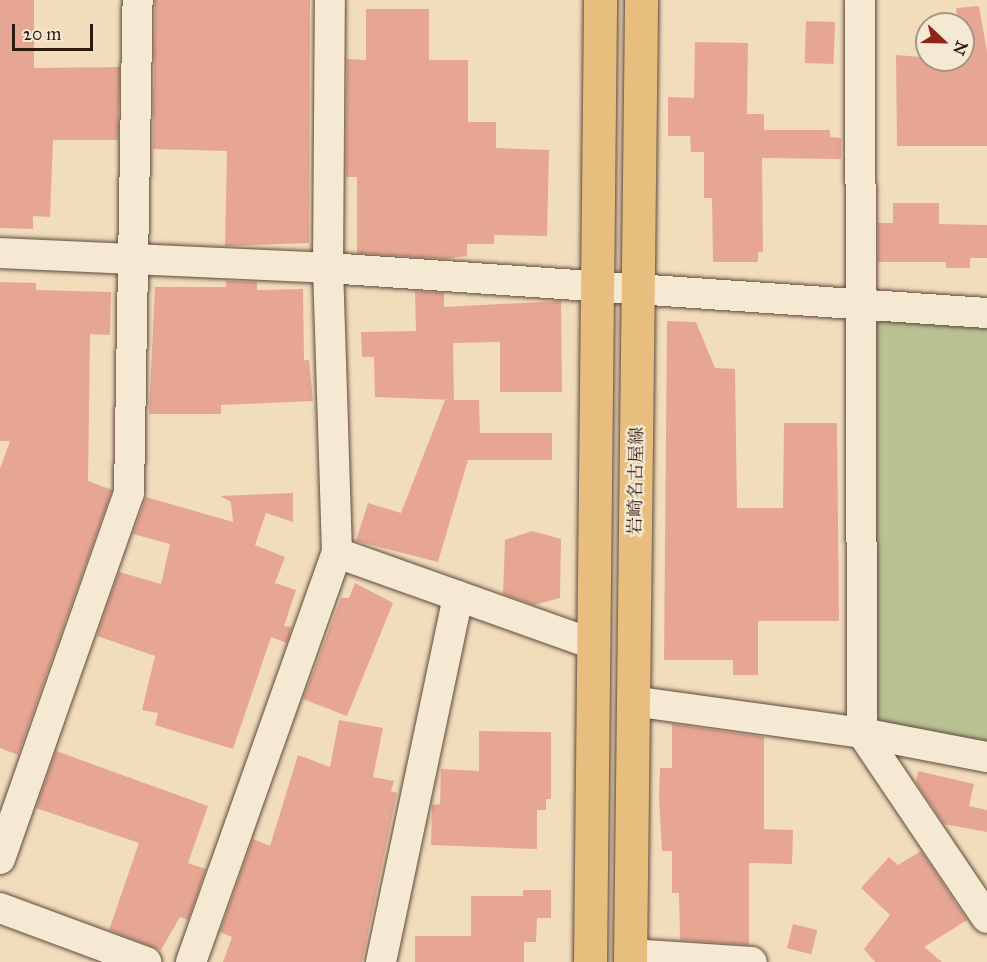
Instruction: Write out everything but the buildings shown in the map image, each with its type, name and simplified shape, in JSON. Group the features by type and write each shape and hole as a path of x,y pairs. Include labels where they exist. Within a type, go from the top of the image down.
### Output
{"main road":[{"path":"590,962 600,0"},
{"name":"岩崎名古屋線","path":"630,958 632,701 640,289 641,0"}],"street":[{"path":"0,859 129,493 138,0"},
{"path":"191,962 338,553 328,267 330,0"},
{"path":"860,0 857,301 862,733 987,918"},
{"path":"0,253 328,267 598,289 640,289 857,301 987,313"},
{"path":"338,553 595,645"},
{"path":"381,962 459,596"},
{"path":"632,701 862,733 987,757"},
{"path":"0,908 146,962"},
{"path":"630,958 752,962"}],"green space":[{"path":"885,316 987,327 987,743 883,724 873,712 874,327"}]}
